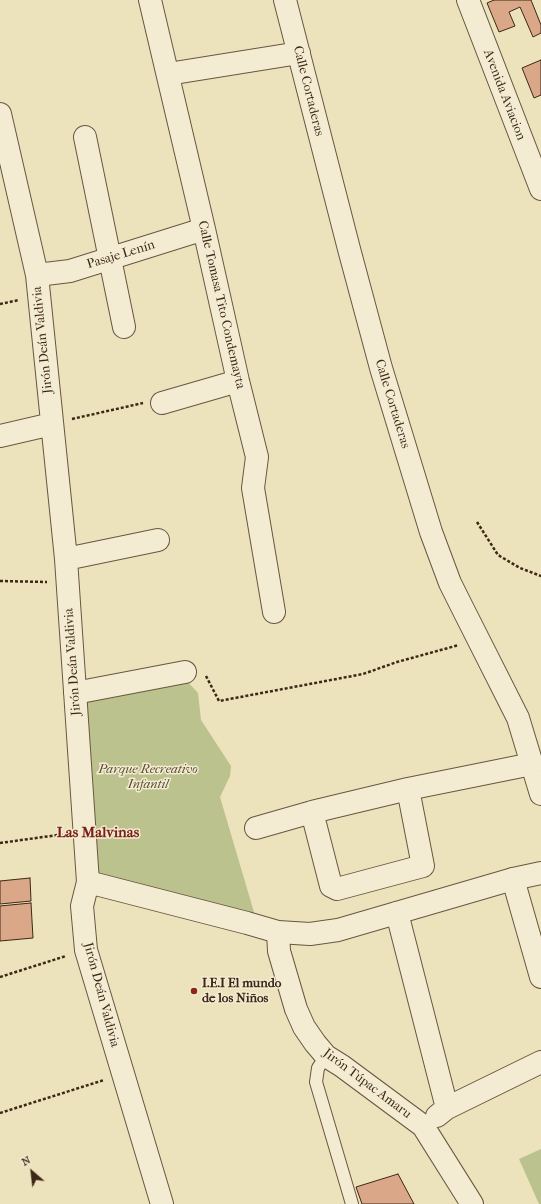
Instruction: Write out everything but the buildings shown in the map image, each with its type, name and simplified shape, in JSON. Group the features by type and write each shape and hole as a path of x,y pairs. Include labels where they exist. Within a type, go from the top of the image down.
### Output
{"street":[{"name":"Calle Tomasa Tito Condemayta","path":"150,0 257,457 253,488 274,612"},
{"name":"Calle Cortaderas","path":"284,0 375,346 430,532 450,583 518,718 541,794"},
{"name":"Avenida Aviacion","path":"468,0 541,189"},
{"path":"168,74 299,54"},
{"name":"Jirón Deán Valdivia","path":"0,114 37,276 66,559 88,882 82,906 86,950 162,1204"},
{"path":"85,137 124,327"},
{"name":"Pasaje Lenín","path":"37,276 70,271 204,229"},
{"path":"153,403 238,381"},
{"path":"0,436 52,424"},
{"path":"66,559 158,540"},
{"path":"75,693 185,672"},
{"path":"256,828 312,812 408,789 532,764"},
{"path":"312,812 331,886 337,889 423,866 408,789"},
{"path":"88,882 278,932 310,934 338,930 513,879 541,873"},
{"path":"513,879 541,977"},
{"path":"397,913 448,1108"},
{"name":"Jirón Túpac Amaru","path":"278,932 279,951 296,1009 304,1027 315,1043 326,1056 342,1066 423,1126 472,1204"},
{"path":"423,1126 448,1108 541,1062"}],"lane":[{"path":"326,1056 318,1068 316,1082 352,1204"}],"path":[{"path":"52,424 153,403"},
{"path":"477,522 498,555 520,568 541,576"},
{"path":"0,582 67,583"},
{"path":"185,672 206,676 219,701 363,674 397,662 478,639"},
{"path":"0,842 84,832"},
{"path":"0,977 86,950"},
{"path":"0,1113 123,1074"}],"green space":[{"name":"Parque Recreativo Infantil","path":"184,678 198,693 201,720 231,766 230,776 220,797 256,919 80,867 70,727 87,698"},
{"path":"541,1149 541,1204 539,1204 519,1159"}],"place":[{"name":"I.E.I El mundo de los Niños","path":"194,991"}],"district":[{"name":"Las Malvinas","path":"98,833"}]}
